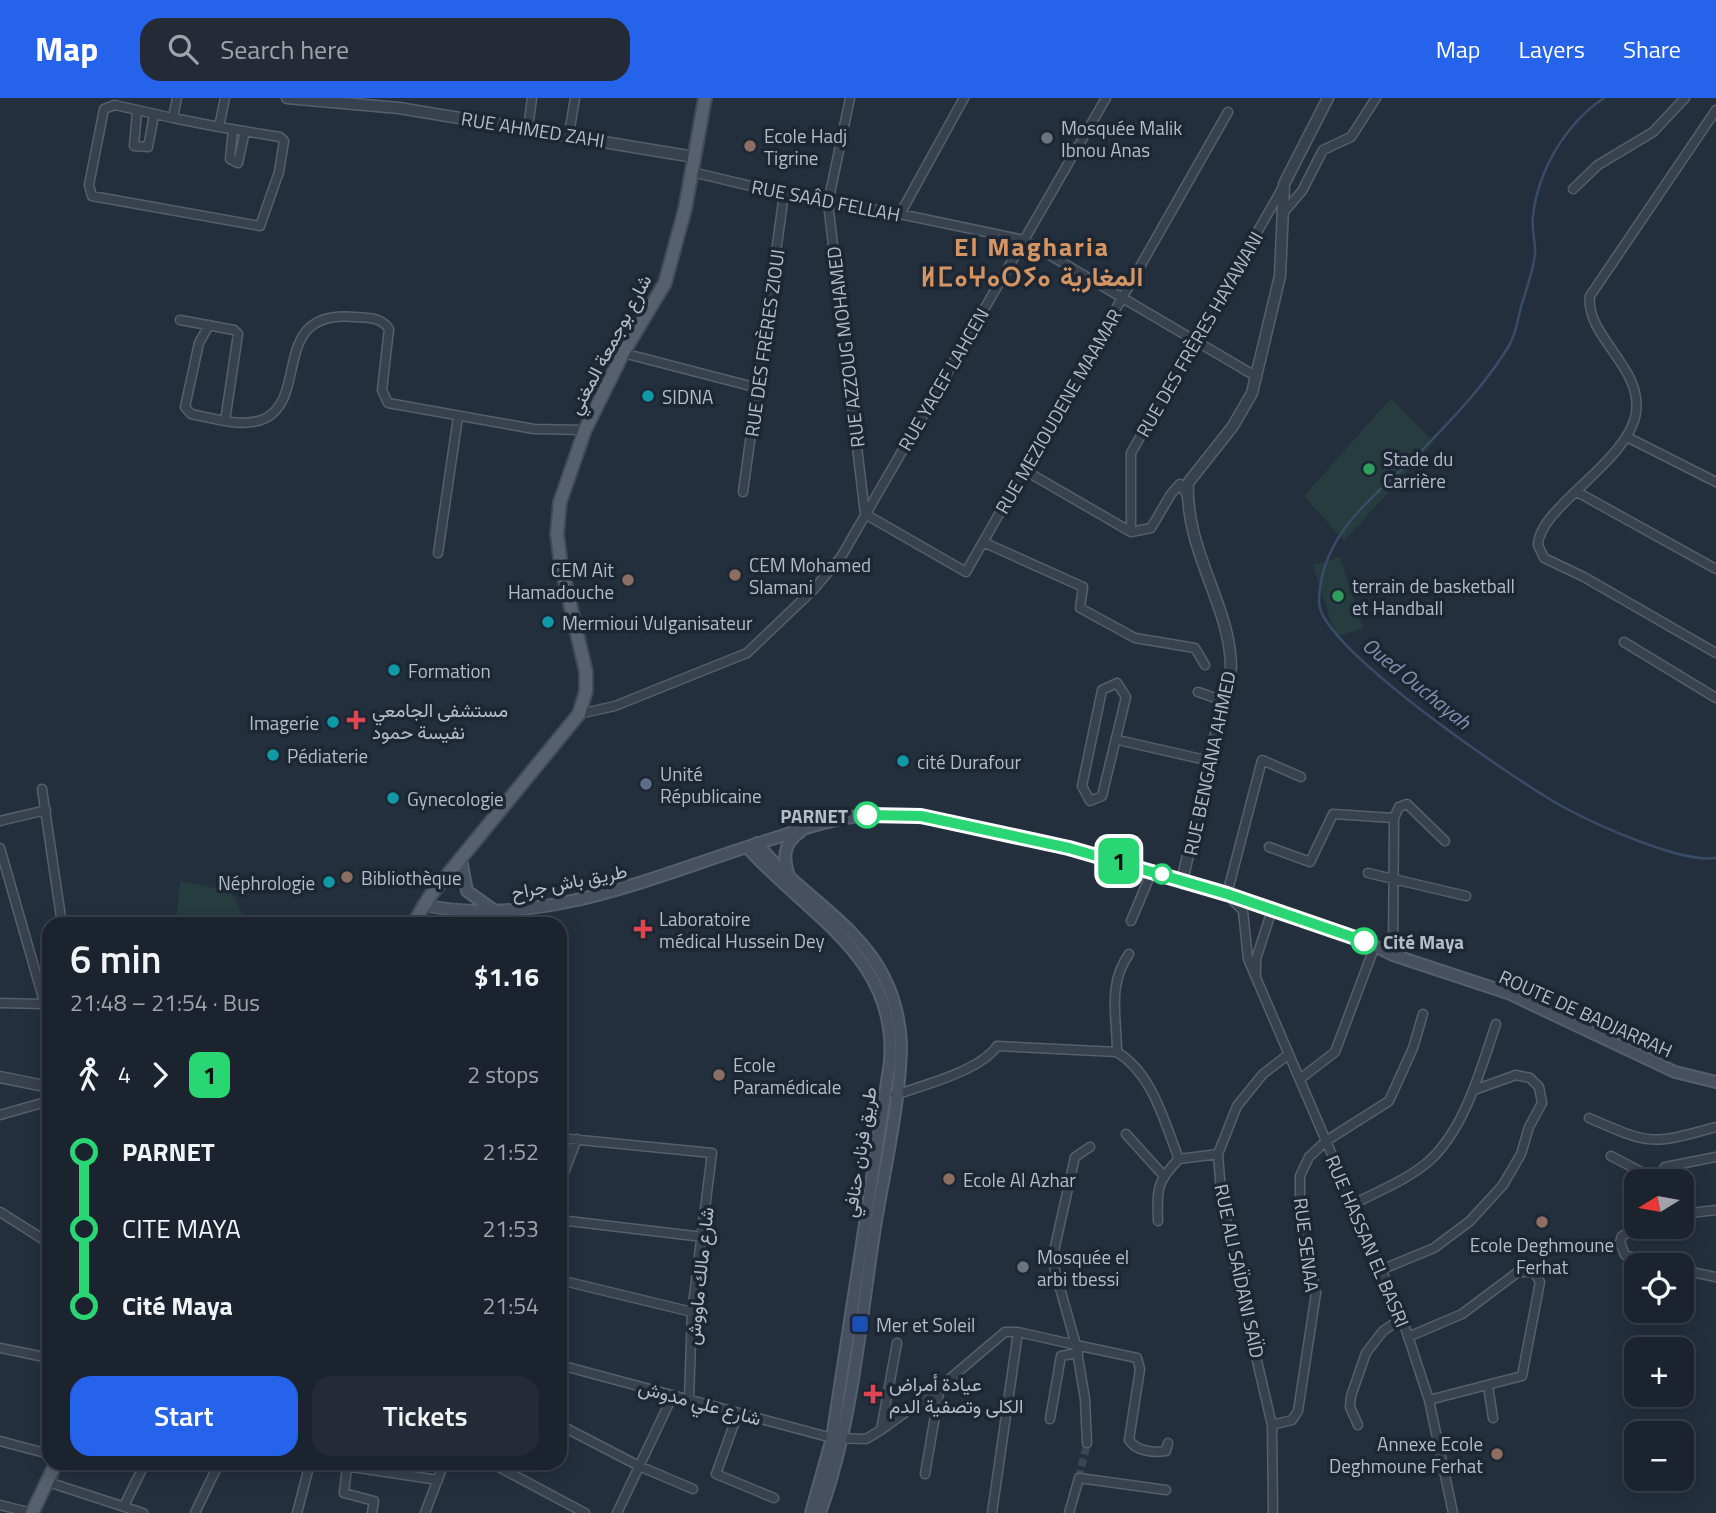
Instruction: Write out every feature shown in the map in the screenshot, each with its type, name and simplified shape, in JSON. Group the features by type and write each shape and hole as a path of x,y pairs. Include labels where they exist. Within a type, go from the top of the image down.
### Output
{"main road":[{"name":"شارع بوجمعة المغني","path":"417,917 579,714 586,691 586,672 561,565 557,534 560,502 585,430 623,353 665,283 692,172 705,98"},
{"name":"ROUTE DE BADJARRAH","path":"716,855 810,827 867,815 921,816 1069,848 1227,894 1364,941 1393,955 1508,993 1675,1072 1716,1082"},
{"path":"790,878 785,861 786,847 794,836 810,827"},
{"name":"طريق فرنان حنافي","path":"752,845 765,867 853,947 866,964 884,1000 890,1031 890,1062 836,1438 811,1513"},
{"name":"طريق فرنان حنافي","path":"752,845 863,945 885,979 895,1006 901,1043 895,1096 836,1438 820,1513"},
{"path":"731,852 765,867"},
{"name":"طريق باش جراح","path":"424,905 498,912 628,888 716,855"},
{"path":"461,859 467,891 498,912"},
{"path":"488,917 498,912"},
{"path":"32,1513 53,1470"}],"street":[{"path":"173,118 177,98"},
{"path":"219,127 225,98"},
{"name":"RUE AHMED ZAHI","path":"288,98 399,103 694,157"},
{"path":"528,128 532,98"},
{"path":"569,134 575,98"},
{"name":"RUE AZZOUG MOHAMED","path":"850,98 828,203 864,514"},
{"path":"900,214 964,98"},
{"name":"RUE YACEF LAHCEN","path":"579,714 615,706 747,653 814,589 841,557 1106,98"},
{"path":"1187,495 1188,482 1233,426 1252,393 1280,275 1284,184 1328,98"},
{"path":"1282,215 1302,191 1324,150 1351,138 1376,98"},
{"path":"1573,189 1598,165 1653,132 1685,98"},
{"path":"115,105 173,118 281,137 284,141 279,172 264,223 260,226 92,196 89,185 104,108 115,105"},
{"path":"1716,110 1590,296 1591,317 1627,370 1636,412 1627,437 1577,492 1550,516 1538,539 1542,555 1716,653"},
{"path":"137,111 134,146 148,147 154,115"},
{"name":"RUE MEZIOUDENE MAAMAR","path":"864,514 966,572 1228,112"},
{"path":"233,129 230,159 238,163 245,131"},
{"name":"RUE SAÂD FELLAH","path":"692,172 784,194 900,214 1024,240 1256,377"},
{"name":"RUE DES FRÈRES HAYAWANI","path":"1131,532 1131,453 1284,184"},
{"name":"RUE DES FRÈRES ZIOUI","path":"743,492 784,194"},
{"path":"209,325 199,343 186,407 191,414 225,421 254,421 272,413 285,394 294,352 301,339 320,321 342,316 378,319 389,329 382,390 388,403 534,429 585,430"},
{"path":"180,320 234,330 238,334 225,421"},
{"path":"623,353 758,388"},
{"path":"438,552 458,416"},
{"path":"1627,437 1716,482"},
{"path":"1024,470 1131,532 1150,528 1180,484 1187,495"},
{"path":"1577,492 1716,569"},
{"name":"RUE BENGANA AHMED","path":"1182,881 1231,668 1231,643 1196,548 1187,495"},
{"path":"984,542 1083,587 1080,608 1135,638 1195,648 1205,665"},
{"path":"1624,642 1716,698"},
{"path":"1117,683 1126,697 1118,740 1102,796 1090,801 1082,786 1102,690 1117,683"},
{"path":"1198,692 1224,701"},
{"path":"1118,740 1210,761"},
{"path":"1227,894 1262,760 1301,776"},
{"path":"41,789 61,917"},
{"path":"1393,955 1394,818 1399,807 1407,804 1446,841"},
{"path":"0,821 46,810"},
{"path":"1269,847 1310,862 1333,814 1394,818"},
{"path":"0,848 42,994"},
{"path":"1132,921 1152,871"},
{"path":"1368,873 1393,876 1466,896"},
{"name":"RUE HASSAN EL BASRI","path":"1227,894 1243,911 1248,959 1402,1318 1429,1400 1453,1513"},
{"path":"1256,977 1256,960 1272,910"},
{"path":"1300,1079 1335,1052 1374,948"},
{"path":"1117,1052 1114,996 1117,971 1129,954"},
{"path":"0,1003 42,1010"},
{"name":"RUE SENAA","path":"1272,1425 1292,1420 1298,1410 1316,1293 1300,1200 1300,1176 1309,1157 1326,1141 1389,1101 1413,1048 1423,1014"},
{"path":"1354,1204 1428,1162 1444,1143 1474,1090 1496,1024"},
{"path":"895,1096 973,1066 990,1056 997,1046 1117,1052 1132,1061 1147,1082 1179,1159"},
{"name":"RUE ALI SAÏDANI SAÏD","path":"1273,1513 1272,1425 1231,1245 1221,1192 1218,1154 1237,1106 1264,1074 1289,1054"},
{"path":"1383,1269 1433,1248 1470,1221 1503,1185 1521,1154 1529,1127 1542,1103 1539,1087 1530,1078 1516,1075 1474,1090"},
{"path":"0,1077 42,1086"},
{"path":"0,1115 42,1103"},
{"path":"1590,1118 1635,1138 1655,1142 1716,1127"},
{"path":"1126,1134 1163,1175"},
{"path":"567,1138 577,1139 567,1165"},
{"name":"شارع مالك ماووش","path":"577,1139 712,1153 692,1312 689,1399"},
{"path":"1087,1443 1077,1349 1052,1260 1075,1157 1090,1147"},
{"path":"1158,1221 1157,1191 1163,1175 1179,1159 1218,1154"},
{"path":"1611,1156 1635,1169"},
{"path":"1663,1169 1716,1157"},
{"path":"1694,1213 1716,1210"},
{"path":"0,1212 42,1239"},
{"path":"567,1221 703,1237"},
{"path":"1624,1235 1621,1249 1625,1253"},
{"path":"1408,1337 1462,1314 1518,1272 1534,1272 1540,1287 1527,1365 1522,1376 1516,1380 1429,1400"},
{"path":"1694,1272 1716,1277"},
{"path":"567,1282 692,1312"},
{"path":"1358,1426 1350,1407 1363,1360 1383,1331 1402,1318"},
{"path":"836,1438 866,1440 940,1387 999,1335 1018,1332 1077,1349 1137,1358 1140,1369 1129,1440 1134,1446 1157,1452 1166,1451 1168,1443"},
{"path":"992,1513 1018,1332"},
{"path":"881,1430 897,1343"},
{"path":"0,1348 42,1357"},
{"path":"1050,1419 1061,1356 1077,1349"},
{"name":"شارع علي مدوش","path":"567,1367 836,1438"},
{"path":"1488,1386 1493,1418"},
{"path":"925,1474 940,1387"},
{"path":"617,1513 673,1395"},
{"path":"738,1413 716,1474 774,1498"},
{"path":"567,1429 639,1466 693,1489"},
{"path":"0,1441 42,1452"},
{"path":"124,1506 142,1470"},
{"path":"195,1513 216,1470"},
{"path":"297,1513 308,1470"},
{"path":"347,1470 344,1493 374,1501 372,1513"},
{"path":"362,1470 438,1480"},
{"path":"425,1513 442,1470"},
{"path":"504,1470 585,1513"},
{"path":"1070,1511 1079,1478 1166,1490"},
{"path":"48,1482 143,1513"},
{"path":"0,1505 32,1513"}],"green space":[{"name":"Stade du Carrière","path":"1391,398 1434,442 1344,541 1304,496"},
{"name":"terrain de basketball et Handball","path":"1340,557 1363,628 1336,637 1313,565"},
{"path":"180,881 230,891 245,917 177,917"}],"waterway":[{"name":"Oued Ouchayah","path":"1604,98 1577,121 1547,166 1536,199 1533,221 1534,261 1510,344 1461,409 1356,514 1341,533 1322,576 1319,602 1328,623 1351,650 1385,681 1469,745 1544,795 1581,816 1640,842 1682,855 1716,858"}],"tunnel":[{"path":"1079,1478 1087,1443"}],"bus line":[{"name":"1","path":"867,815 921,816 1069,848 1227,894 1364,941"}],"place":[{"name":"Mosquée Malik Ibnou Anas","path":"1047,138"},
{"name":"Ecole Hadj Tigrine","path":"750,146"},
{"name":"SIDNA","path":"648,396"},
{"name":"Stade du Carrière","path":"1369,469"},
{"name":"CEM Mohamed Slamani","path":"735,575"},
{"name":"CEM Ait Hamadouche","path":"628,580"},
{"name":"terrain de basketball et Handball","path":"1338,596"},
{"name":"Mermioui Vulganisateur","path":"548,622"},
{"name":"Formation","path":"394,670"},
{"name":"مستشفى الجامعي نفيسة حمود","path":"356,720"},
{"name":"Imagerie","path":"333,722"},
{"name":"Pédiaterie","path":"273,755"},
{"name":"cité Durafour","path":"903,761"},
{"name":"Unité Républicaine","path":"646,784"},
{"name":"Gynecologie","path":"393,798"},
{"name":"PARNET","path":"867,815"},
{"name":"Bibliothèque","path":"347,877"},
{"name":"Néphrologie","path":"329,882"},
{"name":"Laboratoire médical Hussein Dey","path":"643,929"},
{"name":"Cité Maya","path":"1364,941"},
{"name":"Ecole Paramédicale","path":"719,1075"},
{"name":"Ecole Al Azhar","path":"949,1179"},
{"name":"Ecole Deghmoune Ferhat","path":"1542,1222"},
{"name":"Mosquée el arbi tbessi","path":"1023,1267"},
{"name":"Mer et Soleil","path":"860,1324"},
{"name":"عيادة أمراض الكلى وتصفية الدم","path":"873,1394"},
{"name":"Annexe Ecole Deghmoune Ferhat","path":"1497,1454"}],"district":[{"name":"El Magharia ⵍⵎⴰⵖⴰⵔⵢⴰ المغارية","path":"1032,261"}]}
